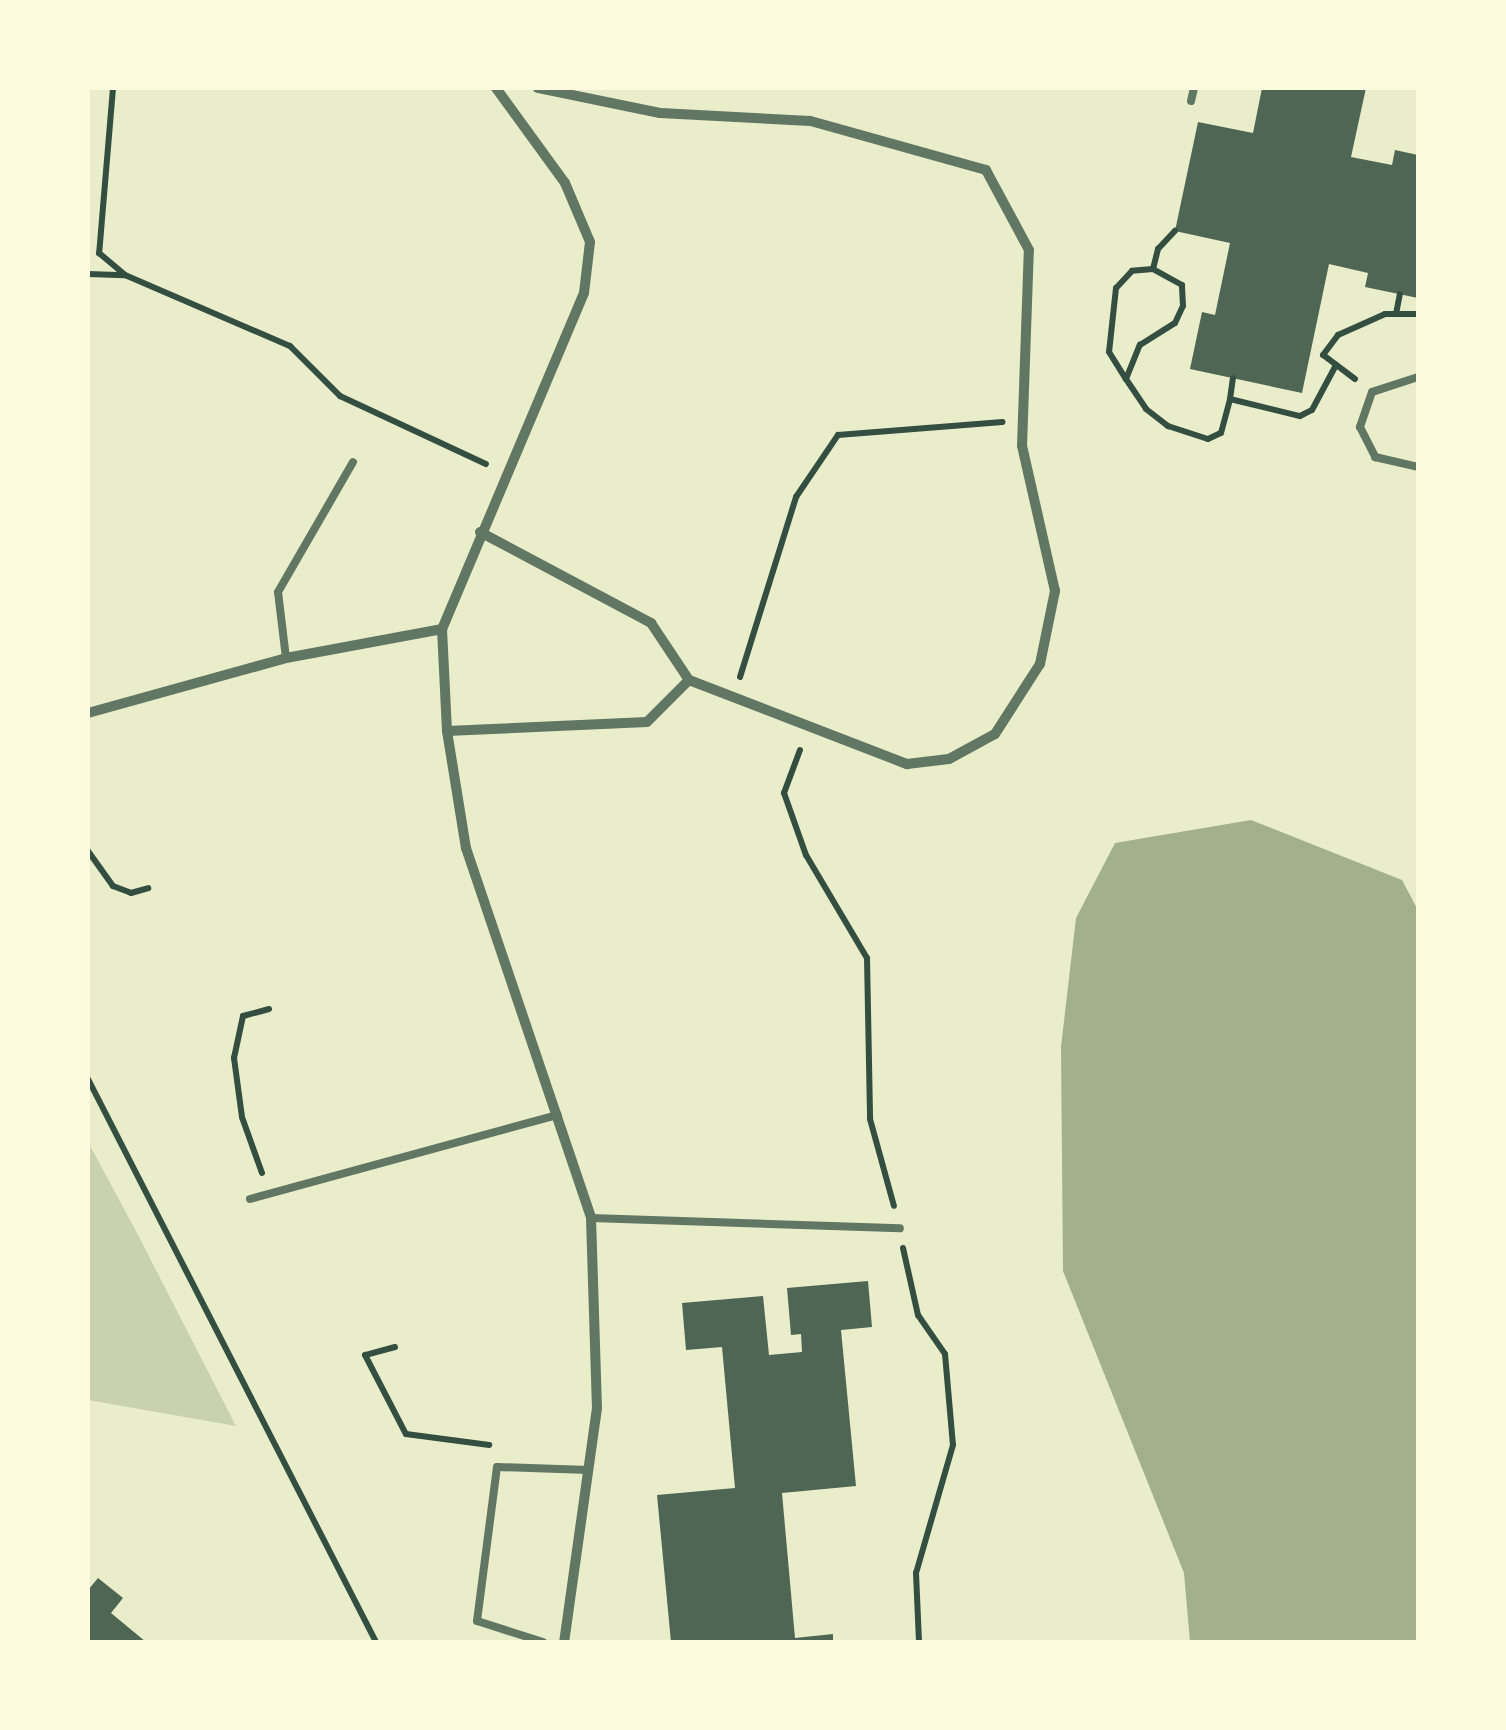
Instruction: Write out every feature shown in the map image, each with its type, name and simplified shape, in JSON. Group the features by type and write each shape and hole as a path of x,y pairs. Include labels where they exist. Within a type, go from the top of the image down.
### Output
{"street":[{"path":"496,88 565,183 590,242 584,294 505,472 442,629 447,731 466,848 591,1218 599,1342 590,1470 564,1642"},
{"path":"480,532 652,624 689,680 907,764 950,759 995,734 1040,664 1055,590 1022,446 1029,250 986,170 810,121 660,113 538,88"},
{"path":"88,713 286,658 442,629"},
{"path":"447,731 647,722 689,680"}],"lane":[{"path":"1191,101 1194,88"},
{"path":"1418,377 1372,392 1362,408 1365,443 1376,457 1418,467"},
{"path":"286,658 278,592 353,462"},
{"path":"250,1199 558,1114"},
{"path":"591,1218 900,1228"},
{"path":"543,1642 477,1620 497,1467 590,1470"}],"path":[{"path":"113,88 99,253 125,275 290,346 340,396 505,472"},
{"path":"1153,269 1158,249 1175,231"},
{"path":"1126,379 1140,344 1175,324 1184,306 1182,286 1153,269 1132,271 1116,288 1109,352 1126,379 1146,409 1168,426 1208,439 1221,433 1234,378"},
{"path":"88,274 125,275"},
{"path":"1396,314 1400,294"},
{"path":"1372,392 1322,355 1338,335 1396,314 1418,314"},
{"path":"1230,399 1300,416 1312,410 1336,365"},
{"path":"734,697 796,496 838,436 1023,421"},
{"path":"809,725 784,793 806,855 867,958 870,1119 900,1228 918,1316 944,1354 953,1446 916,1573 919,1642"},
{"path":"88,850 114,886 131,893 148,888"},
{"path":"269,1009 243,1016 234,1058 242,1117 269,1193"},
{"path":"88,1079 376,1642"},
{"path":"395,1347 365,1355 406,1434 500,1446"}],"shaded area":[{"path":"1251,820 1402,880 1418,910 1418,1642 1190,1642 1184,1573 1063,1271 1061,1047 1076,918 1115,843"},
{"path":"88,1142 137,1233 236,1426 88,1400"}],"building":[{"path":"1262,88 1366,88 1351,157 1392,165 1395,150 1418,155 1418,298 1365,287 1368,273 1329,264 1302,393 1190,369 1202,312 1215,315 1230,243 1175,231 1198,122 1253,133"},
{"path":"868,1281 872,1327 841,1330 856,1486 782,1493 795,1638 833,1634 833,1642 671,1642 657,1495 735,1488 722,1347 686,1350 682,1303 763,1296 769,1355 802,1352 801,1334 791,1335 787,1288"},
{"path":"98,1578 123,1598 111,1613 146,1642 88,1642 88,1590"}]}
